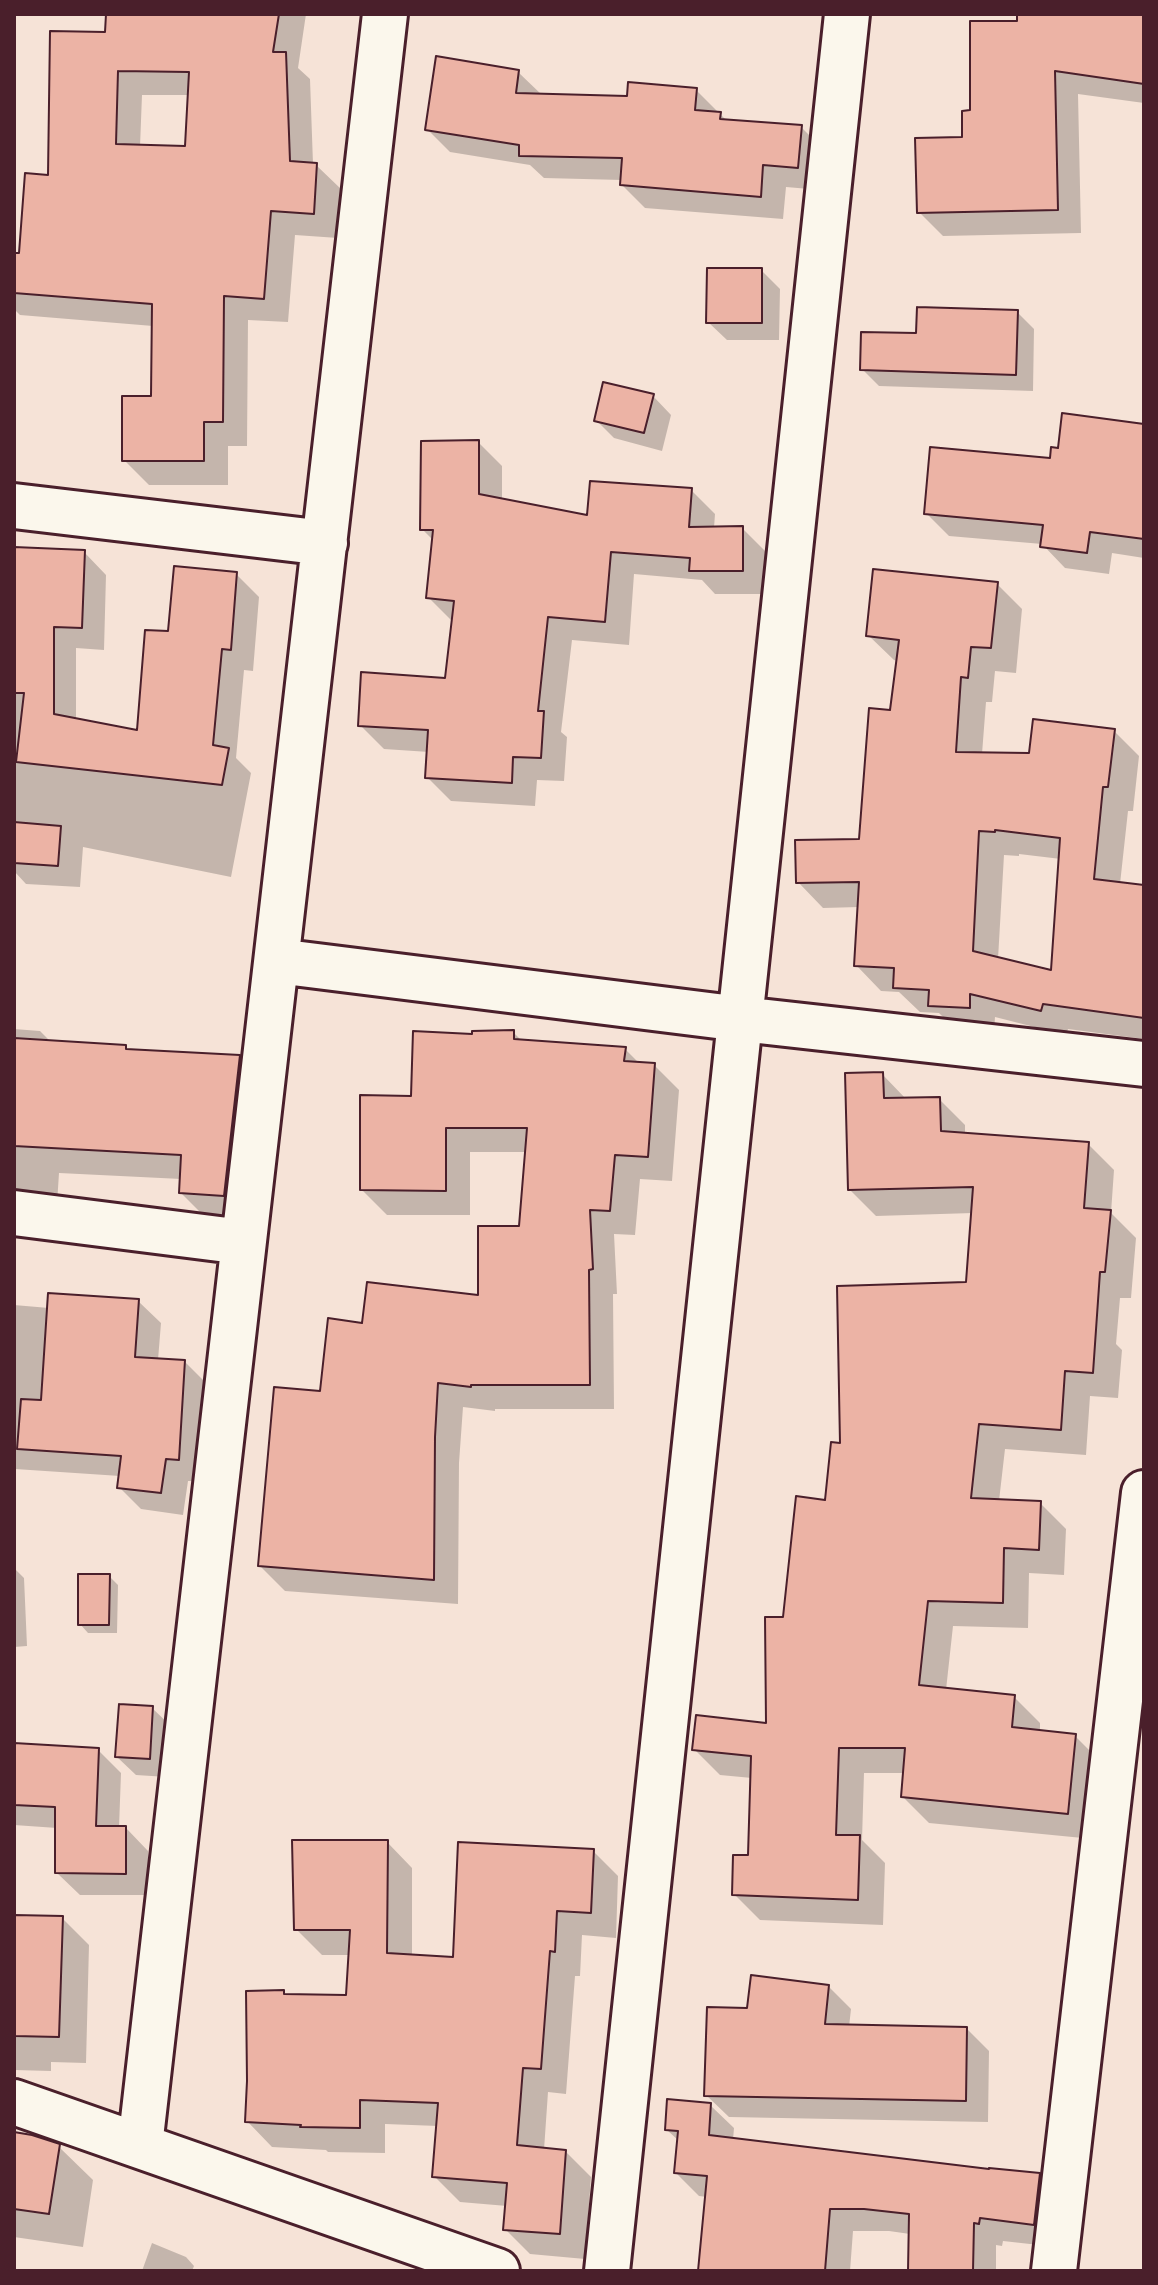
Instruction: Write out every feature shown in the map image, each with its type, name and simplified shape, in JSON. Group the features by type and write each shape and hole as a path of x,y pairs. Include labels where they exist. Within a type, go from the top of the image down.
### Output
{"street":[{"path":"140,2146 385,14"},
{"path":"607,2271 847,14"},
{"path":"14,506 325,543"},
{"path":"277,961 741,1019 1144,1064"},
{"path":"14,1213 243,1242"},
{"path":"1054,2271 1144,1493"},
{"path":"14,2102 497,2271"}],"building":[{"path":"106,14 279,14 273,52 286,52 290,161 317,163 314,214 271,211 264,299 224,296 223,422 204,422 204,461 122,461 122,396 151,396 152,304 14,293 14,253 19,253 25,173 48,175 50,31 105,32","holes":["118,71 189,72 185,146 116,144"]},
{"path":"1017,14 1144,14 1144,84 1055,71 1058,210 917,213 915,138 962,137 962,111 970,110 970,21 1017,21"},
{"path":"436,56 519,70 516,93 627,96 628,82 697,88 695,110 721,112 720,119 802,125 798,168 763,165 761,197 620,185 622,158 519,156 519,145 425,130"},
{"path":"707,268 762,268 762,323 706,323"},
{"path":"917,307 1018,310 1016,375 860,370 861,332 916,333"},
{"path":"603,382 654,394 644,433 594,421"},
{"path":"1062,413 1144,424 1144,539 1090,532 1087,553 1040,547 1043,525 924,514 930,447 1050,458 1051,447 1058,448"},
{"path":"479,440 479,494 587,515 590,481 692,488 689,527 743,526 743,571 689,571 690,558 611,552 605,622 548,617 538,711 544,711 541,758 513,757 512,783 425,778 428,730 358,726 361,672 445,678 454,601 426,598 433,530 420,530 421,441"},
{"path":"14,547 85,550 82,628 54,627 54,714 137,730 145,630 168,631 174,566 237,572 231,650 222,649 213,745 229,748 222,785 16,762 24,693 14,693"},
{"path":"873,569 998,582 991,648 971,647 968,678 961,677 956,752 1029,753 1033,719 1115,729 1108,787 1103,787 1094,879 1144,885 1144,1018 1043,1004 1041,1011 970,994 970,1008 928,1006 929,990 893,988 894,968 854,966 859,882 796,883 795,840 859,839 869,708 890,710 899,640 866,636","holes":["979,831 1060,838 1051,970 973,951"]},
{"path":"14,822 61,826 58,866 14,863"},
{"path":"514,1030 514,1039 626,1047 624,1061 655,1063 648,1157 615,1155 610,1211 590,1210 593,1269 589,1270 590,1385 471,1387 438,1383 434,1580 258,1566 274,1387 320,1391 328,1318 362,1323 367,1282 478,1295 478,1226 519,1226 527,1128 446,1128 446,1191 360,1190 360,1095 411,1096 413,1031 472,1034 472,1031"},
{"path":"14,1038 126,1045 126,1049 240,1055 224,1196 179,1193 181,1155 14,1146"},
{"path":"883,1072 884,1098 940,1097 941,1131 1089,1142 1084,1208 1111,1210 1105,1272 1100,1272 1093,1373 1065,1371 1061,1430 979,1424 971,1498 1041,1501 1039,1550 1004,1548 1003,1603 928,1601 919,1685 1015,1695 1012,1727 1076,1734 1068,1814 901,1797 905,1748 839,1748 836,1835 860,1835 858,1900 732,1895 733,1855 748,1855 751,1756 692,1750 696,1715 766,1723 765,1617 783,1617 796,1496 825,1500 831,1442 840,1443 837,1286 966,1282 973,1187 848,1190 845,1073"},
{"path":"48,1293 139,1299 135,1357 185,1360 179,1460 166,1459 161,1493 117,1488 121,1456 17,1449 21,1399 41,1400"},
{"path":"78,1574 110,1574 109,1625 78,1625"},
{"path":"119,1704 153,1706 150,1759 115,1757"},
{"path":"14,1743 99,1748 96,1826 126,1826 126,1874 55,1873 55,1807 14,1805"},
{"path":"292,1840 388,1840 387,1953 453,1957 458,1842 594,1849 591,1913 557,1911 555,1952 550,1951 541,2069 523,2068 517,2145 566,2150 560,2234 503,2230 507,2183 432,2177 438,2103 360,2100 360,2128 245,2122 246,1991 284,1990 284,1994 346,1995 350,1930 294,1930"},
{"path":"14,1915 63,1916 59,2037 14,2036"},
{"path":"751,1975 829,1985 825,2024 967,2027 966,2101 704,2096 707,2007 747,2008"},
{"path":"667,2099 711,2103 709,2135 1040,2173 1034,2225 980,2218 979,2224 974,2223 973,2271 908,2271 909,2214 830,2209 825,2271 698,2271 707,2176 674,2173 678,2131 665,2130"},
{"path":"14,2132 60,2144 49,2214 14,2209"}]}
